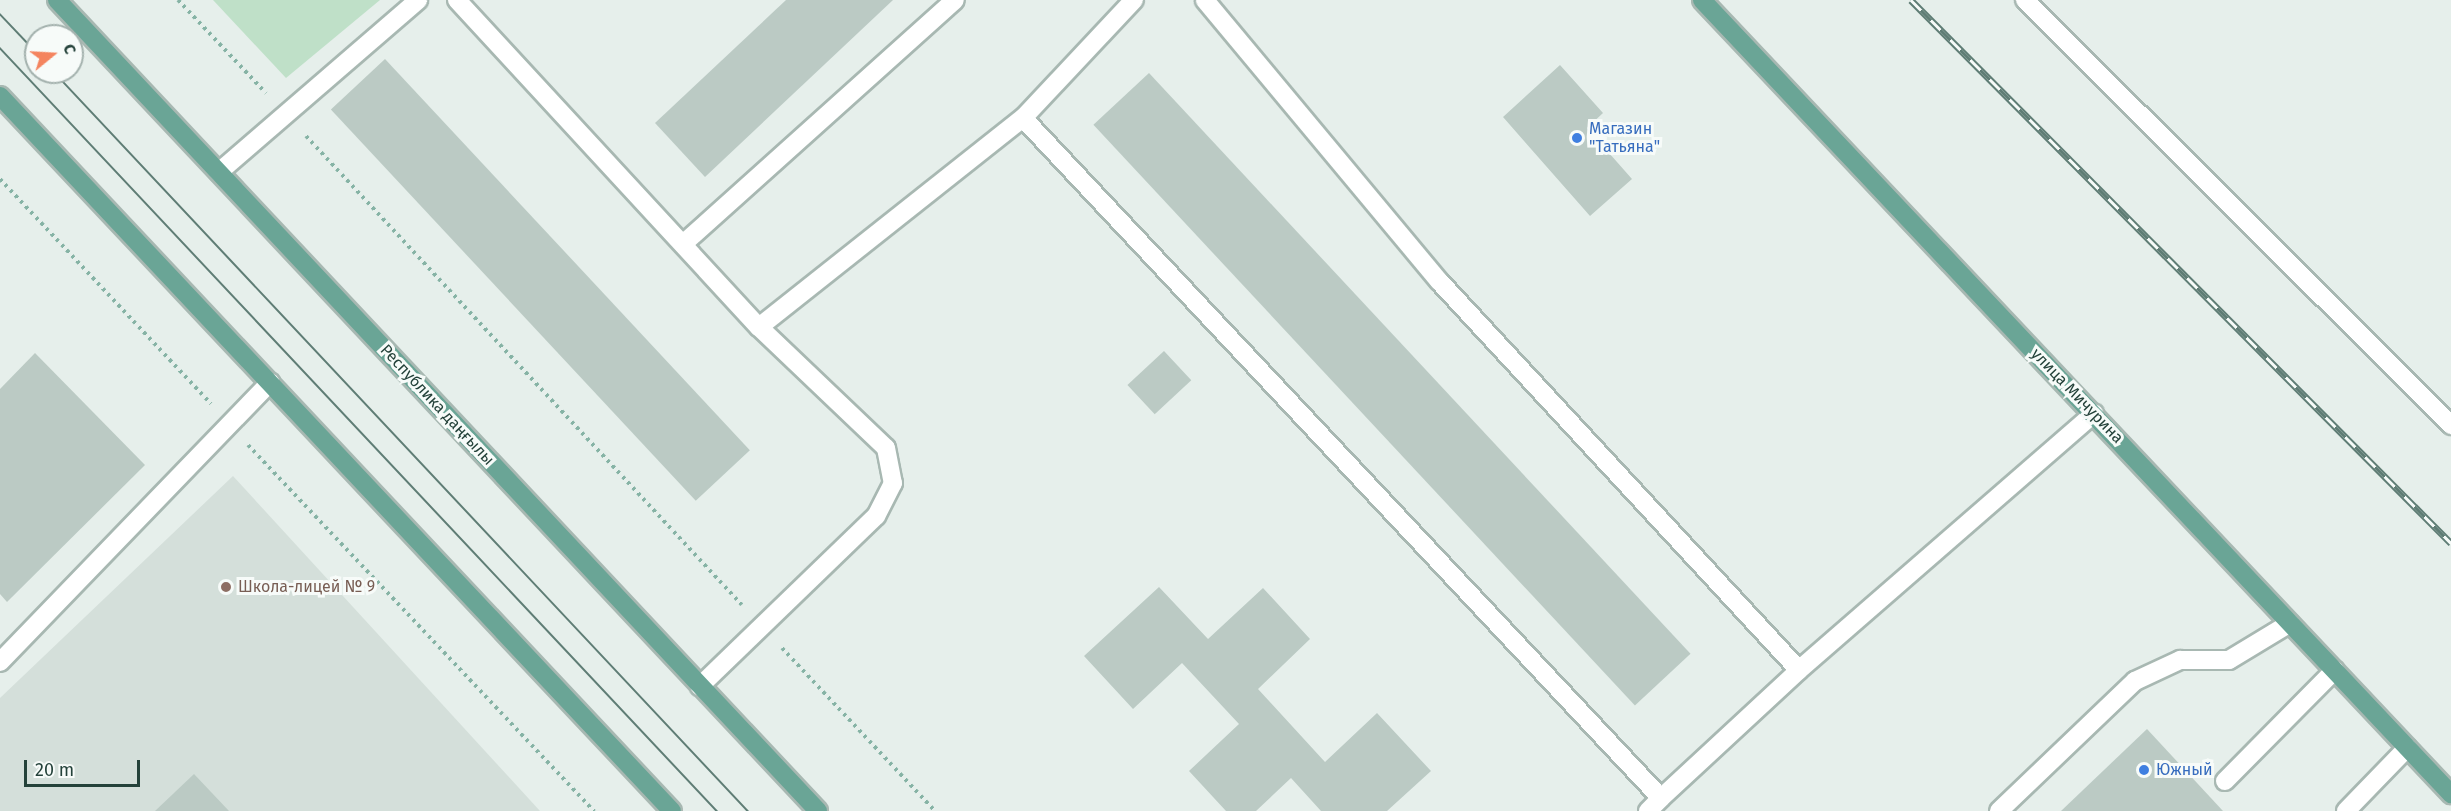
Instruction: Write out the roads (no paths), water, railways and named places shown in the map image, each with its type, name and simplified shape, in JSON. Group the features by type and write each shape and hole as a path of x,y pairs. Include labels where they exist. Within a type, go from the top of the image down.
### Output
{"main road":[{"name":"Республика даңғылы","path":"57,0 818,811"},
{"name":"улица Мичурина","path":"1702,0 2451,794"},
{"path":"0,96 672,811"}],"street":[{"path":"219,172 283,112 418,0"},
{"path":"457,0 759,327 886,448 893,483 876,516 700,686"},
{"path":"683,244 955,0"},
{"path":"759,327 1023,118 1134,0"},
{"path":"1205,0 1439,281 1799,670"},
{"path":"2025,0 2451,425"},
{"path":"1023,118 1661,798"},
{"path":"0,662 270,382"},
{"path":"1648,811 1799,670 2094,414"},
{"path":"1999,811 2135,681 2180,660 2229,660 2290,623"},
{"path":"2225,781 2335,670"},
{"path":"2346,811 2407,748"}],"tram line":[{"path":"0,14 24,39"},
{"path":"0,48 717,811"},
{"path":"65,84 748,811"}],"railway":[{"path":"1911,0 2451,543"}],"place":[{"name":"Магазин \"Татьяна\"","path":"1577,138"},
{"name":"Школа-лицей № 9","path":"226,587"},
{"name":"Южный","path":"2144,770"}]}
